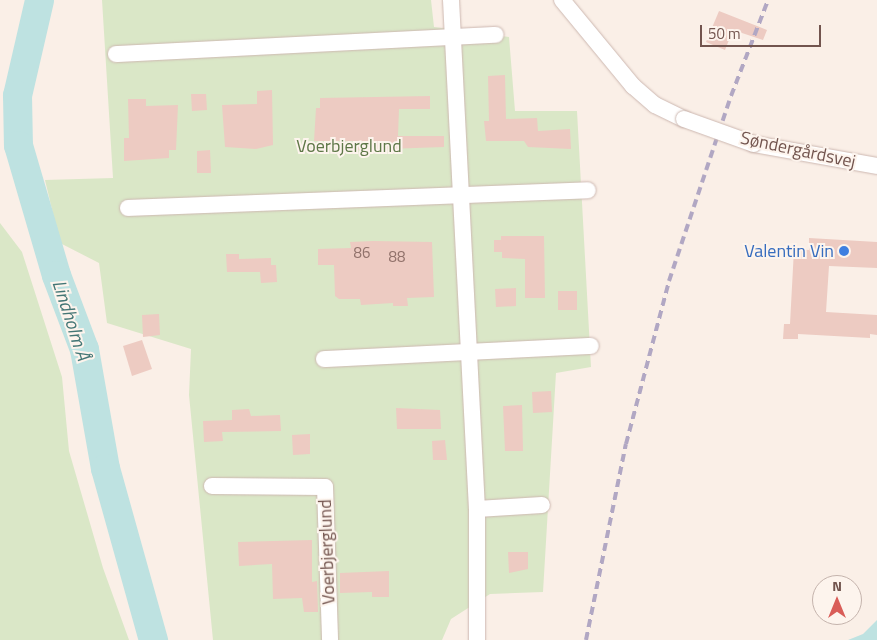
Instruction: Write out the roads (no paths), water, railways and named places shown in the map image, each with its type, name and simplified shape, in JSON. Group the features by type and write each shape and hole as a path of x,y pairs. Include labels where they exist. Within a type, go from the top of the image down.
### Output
{"street":[{"path":"451,0 467,351 477,509 476,640"},
{"name":"Søndergårdsvej","path":"562,0 633,86 655,105 684,120 754,144 877,166"},
{"path":"116,54 496,35"},
{"path":"128,208 588,190"},
{"path":"324,359 591,346"},
{"name":"Voerbjerglund","path":"212,486 325,487 330,640"},
{"path":"477,509 542,505"}],"water":[{"path":"877,620 877,640 848,640 863,634"}],"waterway":[{"name":"Lindholm Å","path":"39,0 17,95 18,145 56,275 84,349 105,468 153,640"}],"railway":[{"path":"586,640 626,444 669,281 731,96 768,0"}],"place":[{"name":"Valentin Vin","path":"844,251"}]}
